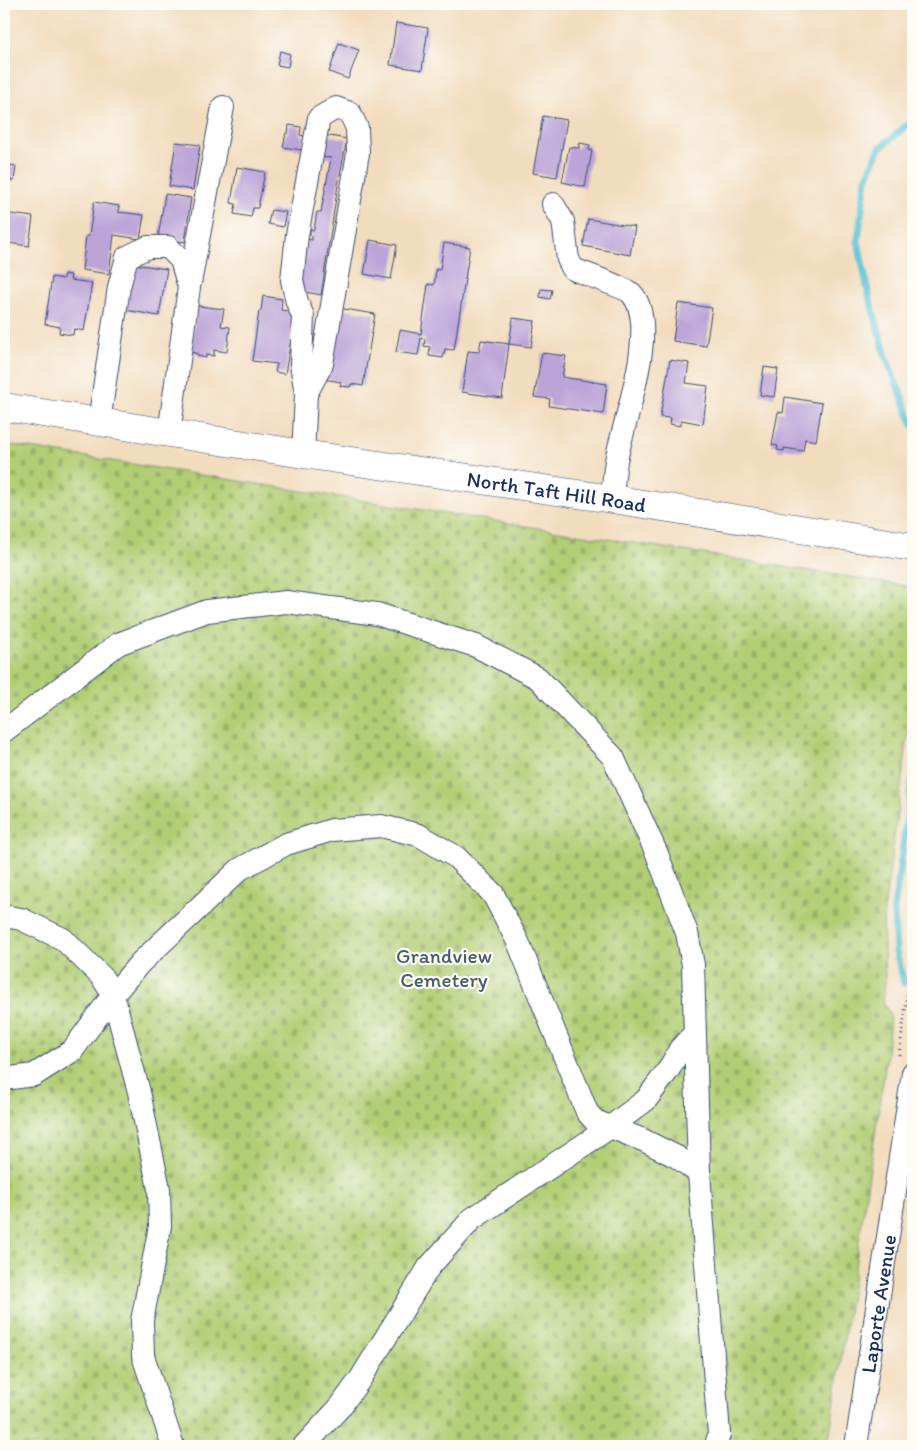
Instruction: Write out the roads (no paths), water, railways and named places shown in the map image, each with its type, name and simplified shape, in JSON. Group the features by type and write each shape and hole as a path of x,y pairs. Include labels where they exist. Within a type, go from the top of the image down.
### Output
{"main road":[{"name":"North Taft Hill Road","path":"4,407 169,434 612,499 913,547"}],"street":[{"path":"169,434 189,287 223,107"},
{"path":"303,454 306,394 301,364 303,316 297,302 292,280 297,235 319,118 336,108 350,114 357,128 358,153 322,364 306,394"},
{"path":"553,204 563,221 568,258 573,269 631,292 639,305 643,336 635,383 616,461 612,499"},
{"path":"99,422 119,287 127,257 148,247 168,247 181,260 189,287"},
{"path":"4,731 118,644 206,611 286,602 377,614 476,646 538,678 613,757 657,854 687,934 694,965 694,1034 699,1173 719,1434 716,1446"},
{"path":"4,1079 34,1076 72,1051 113,995 140,963 240,869 286,844 332,830 381,826 419,835 456,857 493,894 518,942 587,1112 595,1121 643,1140 677,1157 699,1173"},
{"path":"4,916 22,919 63,939 102,977 113,995 138,1092 159,1189 160,1226 142,1321 142,1356 173,1446"},
{"path":"304,1446 340,1407 350,1393 429,1266 472,1219 609,1128 646,1100 669,1069 680,1049 694,1034"},
{"name":"Laporte Avenue","path":"856,1446 913,1073"}],"waterway":[{"path":"913,122 880,148 866,179 858,241 869,296 886,357 913,425"},
{"path":"904,983 896,952 894,909 913,775"}],"park label":[{"name":"Grandview Cemetery","path":"444,967"}]}
